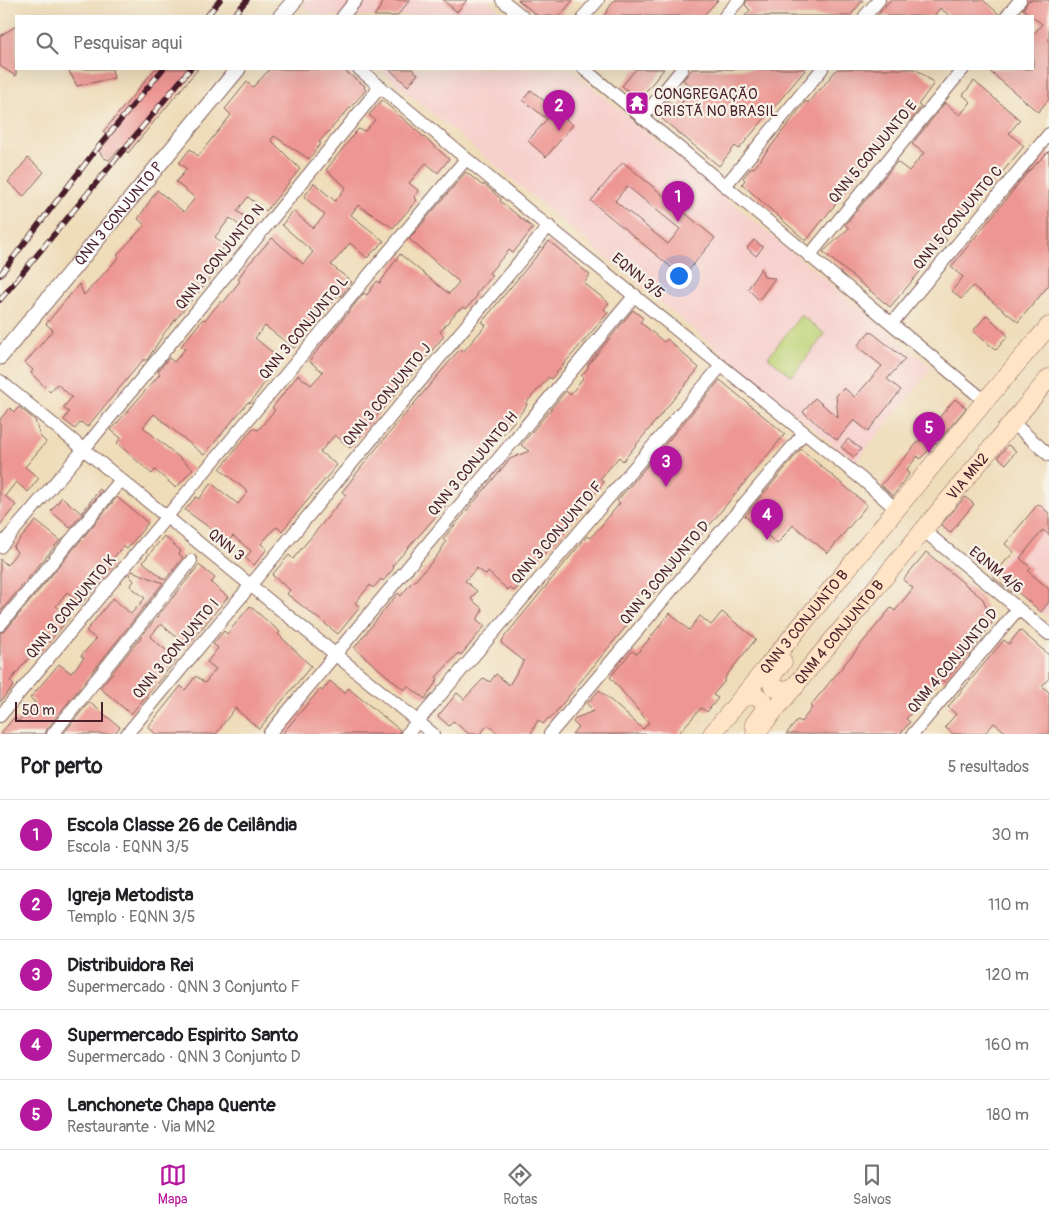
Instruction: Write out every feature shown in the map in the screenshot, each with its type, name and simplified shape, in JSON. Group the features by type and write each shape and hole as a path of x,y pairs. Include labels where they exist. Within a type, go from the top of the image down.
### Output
{"main road":[{"path":"896,509 1049,326"},
{"name":"VIA MN2","path":"923,530 1049,378"},
{"name":"QNN 3 CONJUNTO B","path":"712,734 896,509"},
{"name":"QNM 4 CONJUNTO B","path":"755,734 923,530"},
{"path":"795,687 785,691 779,690 772,680 774,674 831,604 851,563"},
{"path":"744,697 756,695 764,701 765,709 746,734"}],"street":[{"path":"344,15 356,0"},
{"path":"502,0 521,15"},
{"path":"585,15 598,0"},
{"path":"726,15 739,0"},
{"path":"866,15 879,0"},
{"path":"1008,15 1020,0"},
{"name":"QNN 3 CONJUNTO P","path":"0,357 237,70"},
{"name":"EQNN 3/5","path":"360,70 466,159 804,432 896,509"},
{"path":"585,70 985,401"},
{"path":"642,118 681,70"},
{"path":"725,186 821,70"},
{"name":"QNN 5 CONJUNTO E","path":"809,256 962,70"},
{"name":"QNN 3 CONJUNTO N","path":"0,547 84,449 380,86"},
{"name":"QNN 5 CONJUNTO C","path":"892,323 1049,134"},
{"name":"QNN 3 CONJUNTO L","path":"167,519 466,159"},
{"name":"QNN 3 CONJUNTO J","path":"250,585 549,226"},
{"name":"QNN 3 CONJUNTO H","path":"269,734 635,295"},
{"name":"QNN 3 CONJUNTO F","path":"407,734 721,366"},
{"name":"QNN 3","path":"0,381 433,734"},
{"path":"1013,423 1049,455"},
{"name":"QNN 3 CONJUNTO D","path":"550,734 804,432"},
{"path":"0,625 121,480"},
{"name":"QNN 3 CONJUNTO K","path":"0,716 167,519"},
{"name":"EQNM 4/6","path":"923,530 1049,634"},
{"path":"53,734 191,561"},
{"name":"QNN 3 CONJUNTO I","path":"127,734 250,585"},
{"name":"QNM 4 CONJUNTO D","path":"913,734 1018,609"}],"shaded area":[{"path":"306,0 487,0 506,15 315,15 302,5"},
{"path":"380,70 571,70 932,368 855,463"},
{"path":"1049,498 1049,619 993,572"}],"green space":[{"path":"801,315 825,334 792,376 768,357"}],"building":[{"path":"385,0 410,0 398,15 375,15"},
{"path":"443,0 467,0 457,12"},
{"path":"518,0 573,0 561,15 537,15"},
{"path":"614,0 718,0 704,15 605,15"},
{"path":"747,0 863,0 851,15 746,15 750,10 745,5"},
{"path":"890,0 983,0 999,14 949,15 940,8 935,15 878,15"},
{"path":"1029,0 1049,0 1049,99 1038,112 988,70 1034,70 1034,34 1042,24 1034,18 1034,15 1031,15 1023,9"},
{"path":"15,27 16,76 0,66 0,36"},
{"path":"69,70 112,70 114,78 77,86"},
{"path":"154,70 197,70 128,153 121,147 109,160 104,158 99,151 110,138 103,132"},
{"path":"269,70 343,70 365,86 366,90 319,142 321,143 309,159 274,136 271,140 300,169 266,211 248,197 237,211 254,224 248,232 230,218 215,237 225,246 214,260 221,265 165,332 147,360 143,360 87,427 81,422 75,429 64,420 69,412 63,408 72,397 57,384 50,392 31,373 33,370 25,363 53,330 46,324 79,284 84,295 145,225 138,219 157,190 184,212 195,198 176,182 187,169 179,163 190,149 198,156 231,115 225,109 247,82 253,87"},
{"path":"390,70 413,70 418,74 408,86"},
{"path":"635,70 663,70 639,100 622,86"},
{"path":"691,70 805,70 739,149 735,146 719,166 656,114 667,100 677,108 688,95 692,87 683,80"},
{"path":"836,70 917,70 934,83 918,105 921,107 910,121 906,119 887,140 885,138 871,155 873,157 806,241 742,184 745,180 743,178 752,167 754,168 806,101 808,103"},
{"path":"974,81 1020,120 1009,133 1024,146 991,186 986,191 984,189 965,210 944,238 947,240 890,307 823,252 849,228 845,225 897,162 909,171 924,153 912,144 945,103 960,115 971,102 963,95"},
{"path":"531,90 573,125 546,157 528,141 547,119 523,100"},
{"path":"382,100 449,159 438,173 426,163 409,183 419,191 414,197 417,200 393,228 358,205 351,215 384,241 367,258 350,243 331,265 352,282 341,296 339,294 294,348 265,326 255,338 278,357 267,371 271,374 250,403 248,402 204,455 154,414 143,427 193,469 176,488 155,470 152,474 117,443 121,438 111,430 160,374 158,371 169,358 174,362 185,349 181,346 203,319 205,320 221,301 223,303 240,281 238,279 246,267 272,238 303,264 313,252 282,225 293,211 313,228 325,215 304,197 314,183 335,201 346,187 326,170 358,129 365,131 375,120 369,115"},
{"path":"1049,151 1049,285 1018,322 973,286 961,299 952,291 963,277 951,267 1028,172"},
{"path":"28,158 44,172 24,196 8,182"},
{"path":"623,162 715,238 683,277 591,201","holes":["627,186 680,229 668,244 615,201"]},
{"path":"466,172 483,186 484,184 501,199 500,201 533,228 513,253 509,250 489,273 492,275 466,309 464,307 457,311 440,332 444,336 350,448 335,435 320,452 337,465 282,531 277,527 261,544 267,549 254,565 245,558 251,551 233,536 228,541 185,510 196,497 199,499 211,483 238,504 248,492 220,469 253,428 258,430 275,410 272,408 298,375 311,385 323,372 309,361 364,293 367,295 377,281 380,283 400,254 449,294 459,282 409,239"},
{"path":"754,240 763,247 756,256 747,248"},
{"path":"549,241 590,275 584,283 609,303 604,309 608,313 551,379 549,377 526,403 527,405 501,437 500,435 460,486 447,498 449,499 446,505 392,566 394,568 383,581 381,579 373,588 370,585 355,603 360,607 338,634 287,594 290,590 272,575 289,555 293,559 346,495 342,492 370,456 460,349 463,352 486,325 482,322"},
{"path":"761,268 764,277 775,278 759,300 748,289"},
{"path":"633,310 643,318 640,322 664,342 667,339 699,368 623,461 619,457 600,479 604,482 567,529 518,582 520,584 514,591 510,588 508,590 488,572 486,575 477,568 465,581 477,591 471,599 483,609 477,620 485,626 461,655 459,653 436,677 438,679 425,699 408,686 404,690 354,648 398,593 401,596 437,556 446,542 443,539 510,459 529,451 521,445 566,391 570,395 583,378 581,376 588,368 588,365"},
{"path":"987,315 1008,336 996,350 973,331"},
{"path":"870,331 905,359 887,379 901,390 868,431 854,420 837,440 803,412 815,398 838,418 836,396 844,388 855,397 882,366 857,346"},
{"path":"720,380 785,434 684,556 680,553 668,567 673,571 650,598 642,591 630,605 636,610 627,622 628,624 550,719 548,718 543,724 538,720 531,734 499,734 488,725 480,734 469,734 453,721 449,726 438,716 457,693 464,699 484,678 490,682 496,674 509,685 524,661 501,643 505,636 587,536 590,538 601,526 620,503 617,501"},
{"path":"955,399 966,408 940,439 920,459 918,456 906,470 909,474 893,496 881,485"},
{"path":"19,407 35,420 40,436 46,442 25,467 39,478 28,492 16,482 5,496 16,505 0,525 0,419 10,408 14,412"},
{"path":"848,439 861,449 854,457 841,447"},
{"path":"1008,445 1016,451 1006,464 998,457"},
{"path":"801,449 867,505 828,553 793,525 777,544 745,516"},
{"path":"100,489 102,491 70,528 51,511 62,497 81,513"},
{"path":"117,497 148,523 127,549 123,546 110,562 112,567 81,604 67,592 56,606 70,617 41,652 37,648 10,681 14,685 0,702 0,633 6,630"},
{"path":"965,497 974,504 950,533 941,525"},
{"path":"1038,504 1049,513 1049,535 1043,530 1020,558 1031,568 1028,571 1049,589 1049,602 1041,612 1014,589 1011,592 992,576 1014,552 1005,544"},
{"path":"36,521 60,540 0,612 0,559 7,565 17,552 13,547"},
{"path":"164,536 181,551 179,554 183,558 165,580 143,562"},
{"path":"926,552 983,599 992,623 978,642 944,682 940,678 906,719 910,722 900,734 786,734 798,720 801,722 812,708 810,706 891,608 895,611 913,588 903,580"},
{"path":"199,565 215,578 211,583 228,597 187,646 161,624 150,637 177,659 131,714 100,688"},
{"path":"132,571 163,583 47,729 45,734 0,734 14,718 19,721 35,702 30,698 59,664 71,673 84,658 81,656 96,639 86,631 113,598 131,614 145,598 130,586 134,581 129,575"},
{"path":"250,606 280,632 278,634 311,666 259,729 235,708 216,734 156,734 148,727 181,686 185,690 196,676 205,683 216,669 207,662 218,648 213,644 224,631 227,634"},
{"path":"722,612 756,639 713,695 718,698 707,712 701,708 678,734 572,734 578,727 573,722 576,718 594,711 587,704 599,690 643,729 649,723 610,677 632,651 637,654 670,613 689,630 700,616 711,625"},
{"path":"1020,630 1049,655 1049,678 1042,686 1049,692 1049,734 1008,734 994,723 984,734 953,734 945,727 956,714 948,707 1004,640 1009,644"},
{"path":"330,681 345,693 348,688 400,730 399,734 282,734 320,689 322,691"},
{"path":"89,702 120,727 114,734 63,734"}],"railway":[{"path":"208,15 220,0"},
{"path":"234,15 247,0"},
{"path":"0,275 95,151 162,70"},
{"path":"0,300 189,70"}],"place":[{"name":"CONGREGAÇÃO CRISTÃ NO BRASIL","path":"637,103"},
{"name":"Igreja Metodista","path":"559,131"},
{"name":"Escola Classe 26 de Ceilândia","path":"678,222"},
{"name":"Lanchonete Chapa Quente","path":"929,453"},
{"name":"Distribuidora Rei","path":"666,487"},
{"name":"Supermercado Espirito Santo","path":"767,540"}]}
